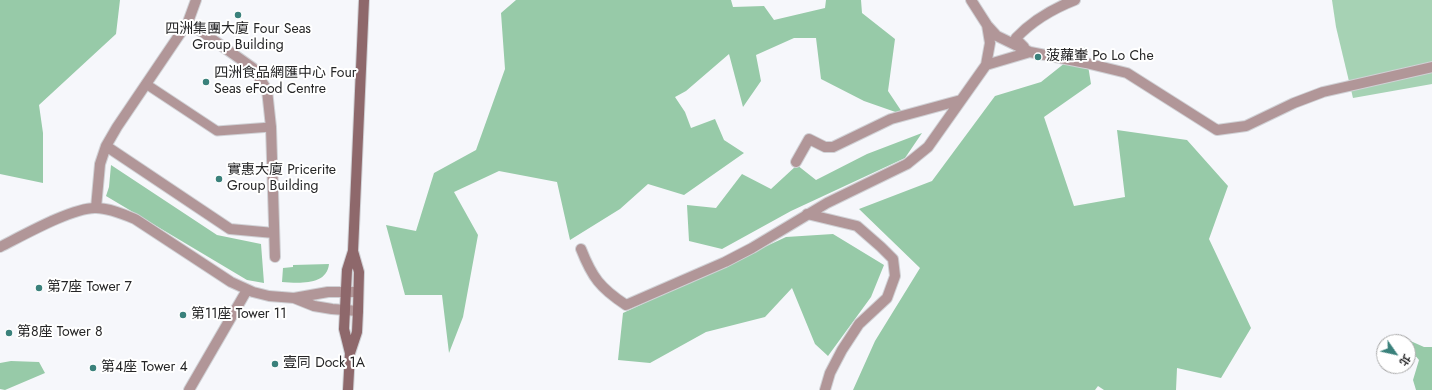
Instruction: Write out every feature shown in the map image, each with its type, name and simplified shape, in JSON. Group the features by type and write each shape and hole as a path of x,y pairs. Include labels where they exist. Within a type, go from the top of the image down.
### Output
{"main road":[{"path":"350,353 344,329 347,270 353,251 355,175 364,0"},
{"path":"348,390 350,353 357,332 358,311 359,272 353,251"}],"street":[{"path":"96,208 100,164 106,146 117,127 188,22 196,0"},
{"path":"971,0 987,25 998,36 1030,52 1127,73 1217,130 1246,126 1294,103 1323,92 1432,67"},
{"path":"1030,52 1016,38 1032,22 1053,9 1075,0"},
{"path":"188,22 253,68 267,90 271,127 275,258"},
{"path":"581,248 588,267 595,278 605,290 626,305 725,262 752,248 827,203 907,164 928,147 986,65 990,43 987,25"},
{"path":"986,65 1030,52"},
{"path":"146,84 217,131 271,127"},
{"path":"796,162 809,138 825,147 833,147 891,119 961,100"},
{"path":"106,146 230,229 274,234"},
{"path":"0,247 57,219 78,211 96,208 135,219 232,282 247,290 269,296 294,298 314,306 358,311"},
{"path":"807,214 857,226 893,259 896,276 887,298 859,324 842,350 830,373 825,390"},
{"path":"189,390 247,290"},
{"path":"294,298 315,293 346,291 358,292"}],"green space":[{"path":"0,0 120,0 116,34 39,105 43,133 43,183 0,174"},
{"path":"516,0 731,0 733,7 764,6 774,20 825,8 826,0 861,0 862,13 895,39 888,91 904,115 864,101 821,79 816,38 794,38 756,55 761,81 743,107 729,54 686,91 675,97 685,112 691,128 715,119 724,140 744,153 684,195 648,184 620,209 570,240 557,182 499,171 454,192 478,235 463,317 449,353 442,295 405,295 386,225 416,231 434,173 476,150 505,69 501,13"},
{"path":"1332,0 1432,0 1432,84 1353,98 1336,27"},
{"path":"1085,47 1091,84 1044,117 1074,206 1125,197 1117,130 1187,140 1228,186 1209,239 1251,328 1221,378 1177,368 1176,390 1104,390 1098,386 1095,390 853,390 875,341 920,268 859,209 932,181 995,96 1041,82"},
{"path":"922,133 905,158 791,211 722,249 689,241 687,205 716,208 742,174 771,189 797,165 816,180 867,154"},
{"path":"111,165 217,235 261,244 264,283 247,280 106,196 109,187"},
{"path":"833,234 884,265 871,297 828,356 815,344 792,288 765,317 706,332 650,363 618,360 623,313 786,237"},
{"path":"329,264 327,271 317,280 303,283 282,282 283,268 293,267 293,265"},
{"path":"1416,343 1424,347 1432,347 1432,390 1416,390 1413,380 1419,360 1416,356"},
{"path":"11,361 39,362 45,373 5,390 0,389 0,363"}],"place":[{"name":"四洲集團大廈 Four Seas Group Building","path":"238,15"},
{"name":"菠蘿輋 Po Lo Che","path":"1038,57"},
{"name":"四洲食品網匯中心 Four Seas eFood Centre","path":"206,82"},
{"name":"實惠大廈 Pricerite Group Building","path":"219,179"},
{"name":"第7座 Tower 7","path":"39,288"},
{"name":"第11座 Tower 11","path":"183,315"},
{"name":"第8座 Tower 8","path":"9,333"},
{"name":"壹同 Dock 1A","path":"275,364"},
{"name":"第4座 Tower 4","path":"93,368"}]}
